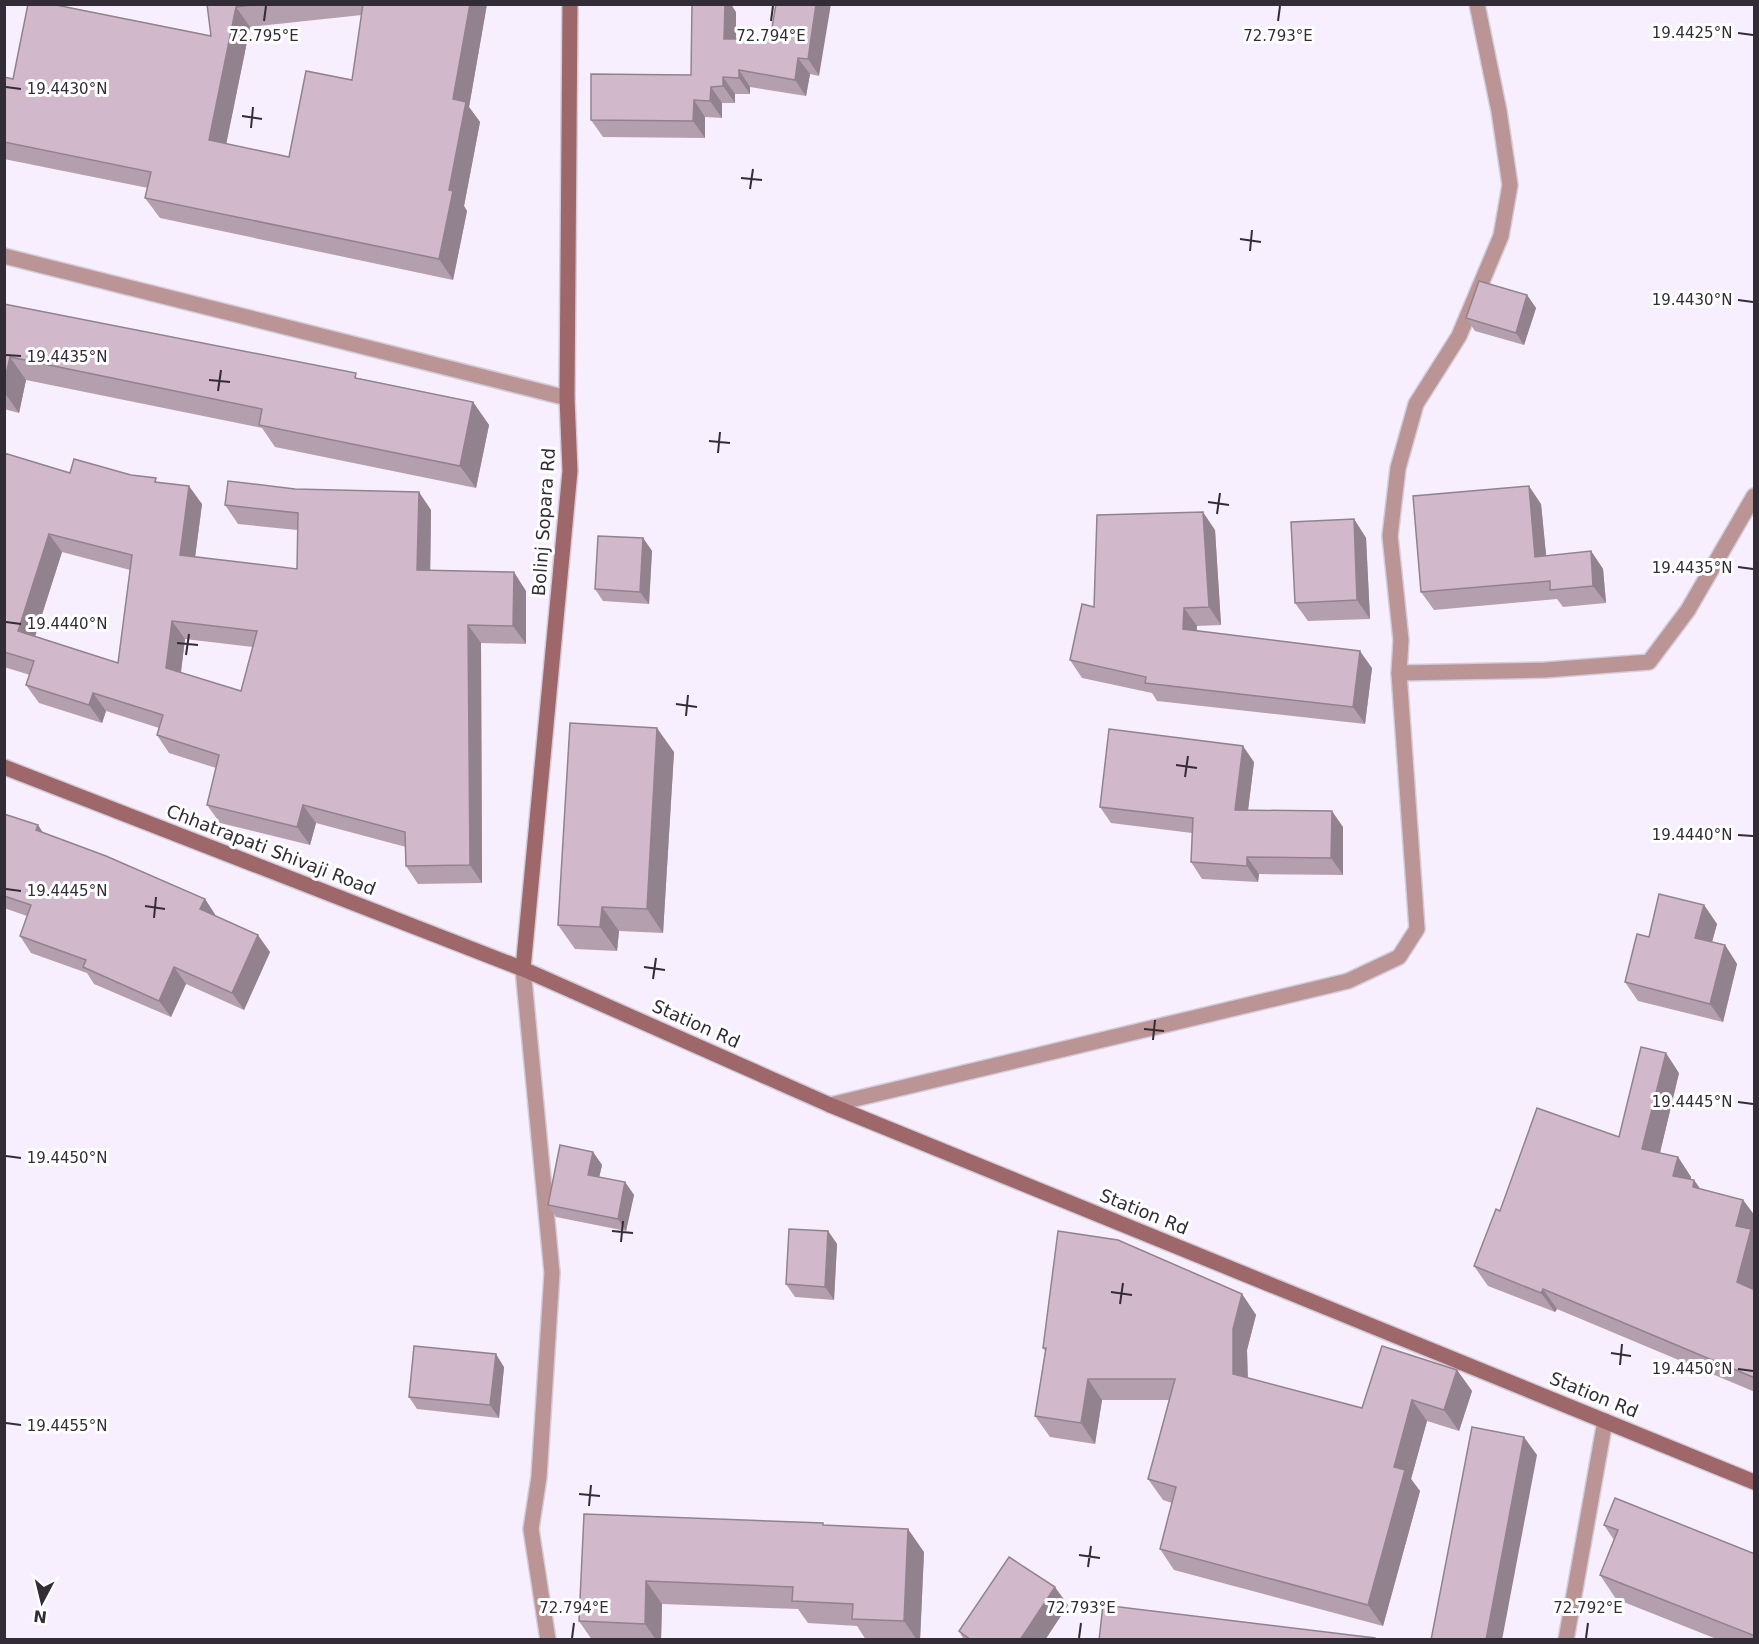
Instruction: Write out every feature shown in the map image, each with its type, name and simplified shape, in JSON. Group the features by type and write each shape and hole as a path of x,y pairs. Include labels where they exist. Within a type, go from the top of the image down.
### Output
{"main road":[{"name":"Bolinj Sopara Rd","path":"523,969 570,471 567,398 570,4"},
{"name":"Chhatrapati Shivaji Road","path":"4,767 523,969"},
{"name":"Station Rd","path":"523,969 830,1105 1755,1482"}],"street":[{"path":"830,1105 1348,981 1399,957 1417,929 1400,673 1401,640 1390,536 1398,468 1416,404 1459,336 1501,236 1510,186 1499,111 1477,4"},
{"path":"4,256 567,398"},
{"path":"1400,673 1545,670 1649,662 1688,610 1755,496"},
{"path":"523,969 552,1273 539,1477 531,1529 548,1640"},
{"path":"1566,1640 1605,1421"}],"building":[{"path":"28,4 51,4 211,36 207,4 260,4 236,7 209,140 289,157 306,71 352,80 363,4 470,4 453,99 466,102 449,190 453,191 439,259 145,198 151,172 4,142 4,77 13,79"},
{"path":"692,4 725,4 724,39 770,39 776,4 816,4 808,59 798,58 795,80 739,70 739,78 723,77 723,86 711,87 710,101 694,100 693,121 591,120 591,74 691,75"},
{"path":"1479,281 1527,295 1516,333 1466,318"},
{"path":"4,304 356,373 355,378 473,402 460,466 259,425 262,409 10,357 4,383"},
{"path":"4,453 70,473 74,459 131,475 156,478 155,482 189,486 180,555 297,569 298,513 225,505 228,481 295,489 419,492 417,570 514,572 513,626 468,625 470,865 406,866 405,832 303,805 297,827 207,805 219,755 157,735 163,715 93,693 89,705 26,685 34,661 4,652","holes":["49,534 132,555 118,663 18,631","172,621 257,631 241,691 166,668"]},
{"path":"1529,486 1535,557 1591,551 1593,586 1550,590 1550,581 1421,592 1413,496"},
{"path":"1203,512 1209,607 1184,608 1183,629 1360,651 1353,707 1145,683 1146,677 1070,660 1082,604 1094,607 1097,515"},
{"path":"1354,519 1357,600 1295,603 1291,522"},
{"path":"598,536 643,538 640,592 595,589"},
{"path":"570,723 657,728 647,909 602,907 600,927 558,925"},
{"path":"1109,729 1243,746 1235,810 1332,811 1331,858 1247,857 1247,866 1191,862 1193,818 1100,807"},
{"path":"4,814 38,825 36,830 106,856 205,899 200,909 258,935 232,993 174,967 159,1001 83,967 86,960 20,936 31,905 4,896"},
{"path":"1659,894 1704,905 1695,938 1725,945 1710,1004 1625,982 1637,934 1649,937"},
{"path":"1641,1047 1666,1053 1642,1149 1678,1157 1673,1176 1694,1180 1693,1187 1743,1200 1736,1226 1751,1229 1737,1282 1755,1290 1755,1378 1543,1289 1541,1293 1474,1266 1496,1209 1500,1211 1537,1108 1619,1137"},
{"path":"560,1145 593,1152 588,1175 625,1182 618,1219 548,1205"},
{"path":"789,1229 828,1231 825,1287 786,1284"},
{"path":"1058,1231 1118,1240 1242,1294 1233,1329 1233,1374 1362,1408 1382,1346 1457,1370 1444,1410 1412,1400 1394,1467 1405,1470 1368,1605 1160,1549 1176,1487 1148,1479 1175,1379 1088,1379 1081,1423 1035,1416 1046,1348 1043,1348"},
{"path":"414,1346 496,1354 490,1405 409,1397"},
{"path":"1472,1427 1524,1437 1486,1640 1431,1640"},
{"path":"1615,1498 1755,1554 1755,1636 1600,1575 1618,1530 1604,1525"},
{"path":"584,1514 823,1523 823,1525 908,1529 904,1621 852,1619 853,1604 792,1601 793,1587 646,1581 645,1624 579,1621"},
{"path":"1009,1557 1055,1587 1020,1640 971,1640 959,1631"},
{"path":"1103,1605 1375,1638 1375,1640 1099,1640"}]}
